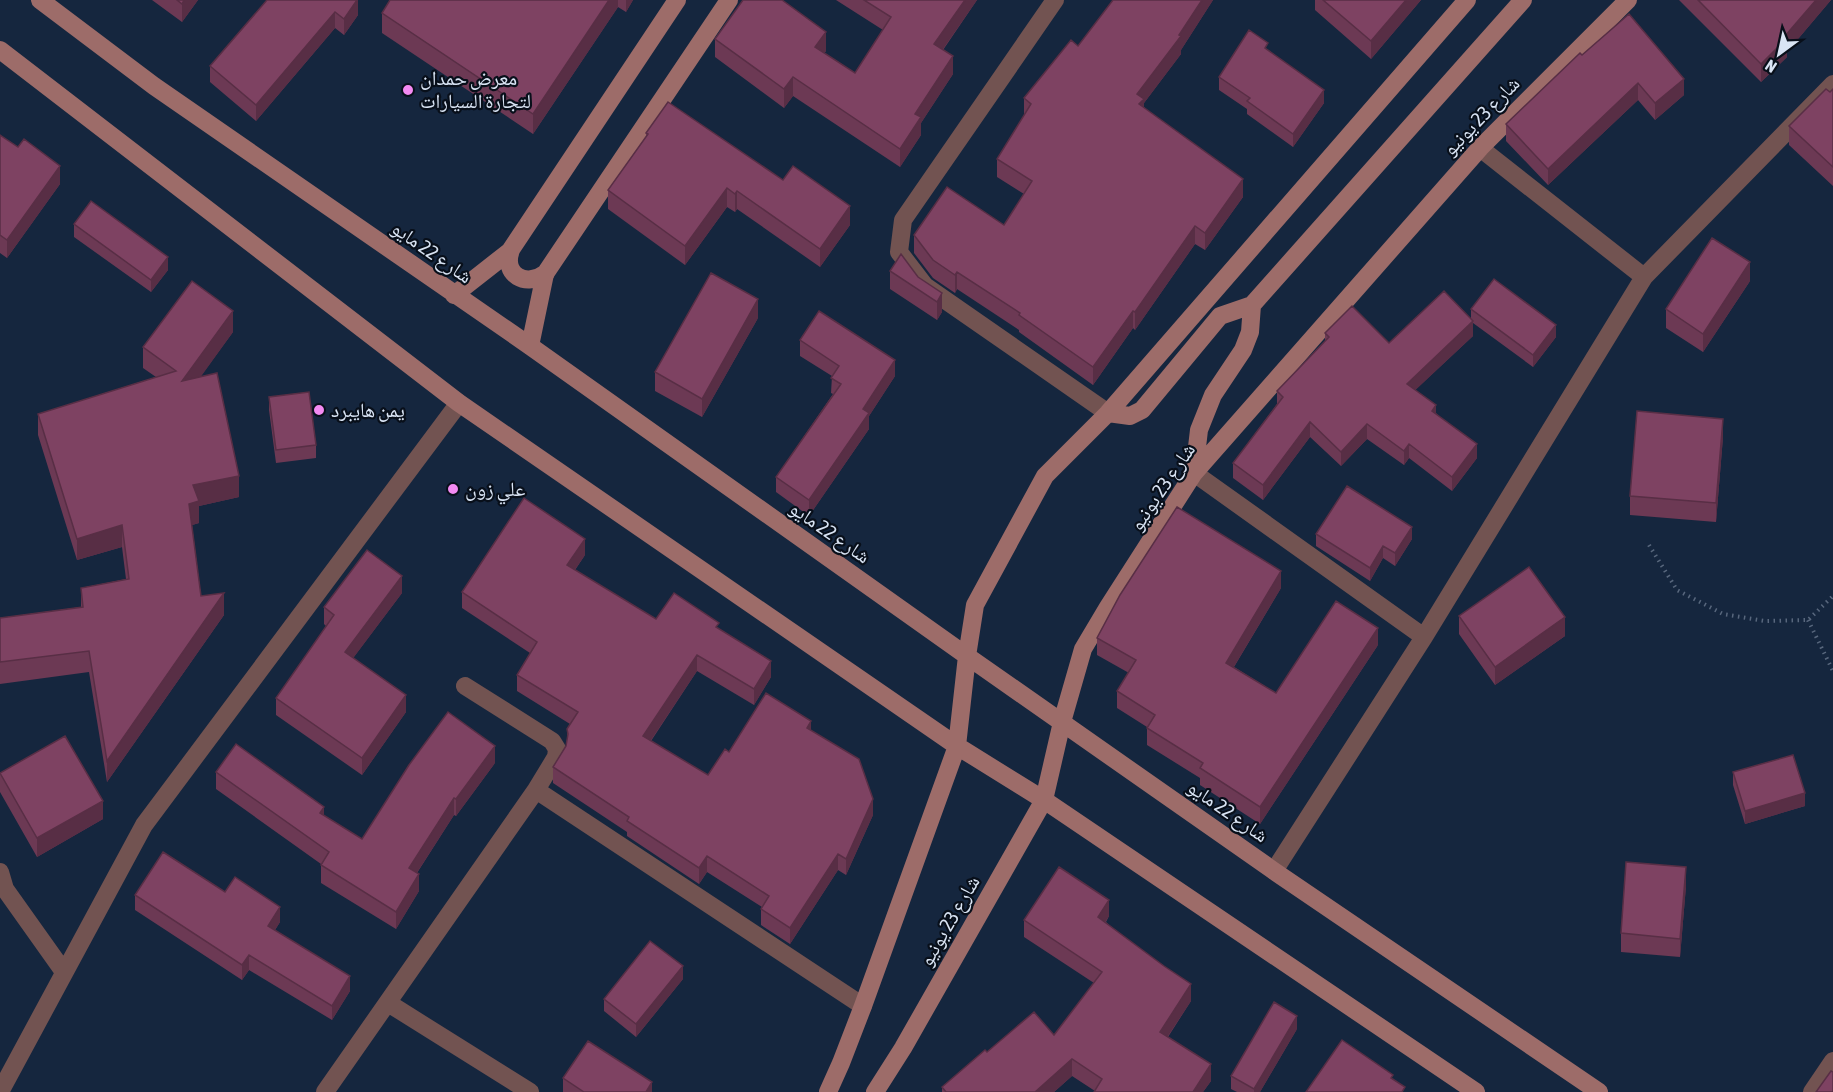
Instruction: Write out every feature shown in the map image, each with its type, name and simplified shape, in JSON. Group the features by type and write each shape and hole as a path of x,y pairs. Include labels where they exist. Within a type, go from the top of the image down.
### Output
{"street":[{"name":"شارع 22 مايو","path":"40,0 154,86 530,346 967,656 1274,871 1599,1092"},
{"path":"546,273 537,279 528,280 518,277 509,264 508,257 511,250 677,0"},
{"path":"530,346 546,273 729,0"},
{"path":"1055,0 903,220 899,252 925,286 1108,413 1130,417 1142,410 1220,316 1252,305 1523,0"},
{"path":"828,1092 863,1006 957,746 975,605 1045,476 1108,413 1467,0"},
{"name":"شارع 23 يونيو","path":"874,1092 903,1048 1044,800 1062,722 1083,649 1194,473 1480,148 1628,0"},
{"path":"0,50 459,404 957,746 1044,800 1476,1092"},
{"path":"1274,871 1424,637 1644,277 1833,84"},
{"path":"1480,148 1644,277"},
{"path":"454,295 511,250"},
{"path":"1252,305 1250,332 1243,350 1213,394 1199,430 1194,473 1424,637"},
{"path":"0,1092 144,825 459,404"},
{"path":"325,1092 536,790 556,757 557,748 552,741 465,686"},
{"path":"536,790 863,1006"},
{"path":"0,872 6,889 64,972"},
{"path":"388,1003 530,1092"},
{"path":"1812,1092 1833,1060"}],"path":[{"path":"1649,545 1677,590 1722,614 1765,621 1808,620 1833,596"},
{"path":"1808,620 1833,671"}],"building":[{"path":"267,0 357,0 344,19 335,12 256,105 210,66"},
{"path":"390,0 609,0 533,114 382,13"},
{"path":"743,0 782,0 826,32 815,47 855,73 891,17 864,0 965,0 934,44 953,56 915,114 921,117 900,149 793,77 784,89 715,39"},
{"path":"1113,0 1202,0 1179,35 1181,36 1137,94 1144,99 1139,104 1243,179 1205,233 1195,226 1093,367 1019,315 1020,313 957,272 955,275 933,260 914,235 947,187 1004,225 1032,181 997,159 1031,104 1024,98 1071,40 1078,46"},
{"path":"1323,0 1406,0 1371,41"},
{"path":"1698,0 1816,0 1785,36 1787,38 1761,64"},
{"path":"1629,14 1684,79 1655,103 1638,83 1548,169 1506,124 1580,53 1582,55"},
{"path":"1249,30 1268,43 1265,48 1324,90 1293,134 1247,101 1250,98 1219,77"},
{"path":"1826,89 1830,92 1833,89 1833,167 1789,126"},
{"path":"668,102 783,180 793,166 850,206 820,249 737,191 735,194 727,188 685,246 608,190"},
{"path":"0,135 18,147 24,139 60,166 7,240 0,235"},
{"path":"91,201 168,257 151,280 74,224"},
{"path":"1712,238 1750,262 1703,334 1666,309"},
{"path":"901,254 918,277 942,293 937,302 890,271"},
{"path":"711,273 758,299 702,399 655,372"},
{"path":"1494,279 1556,325 1533,355 1471,309"},
{"path":"192,281 233,311 182,381 217,373 239,476 193,485 199,501 189,504 201,596 224,593 107,761 89,651 0,662 0,618 83,607 81,588 129,579 122,525 77,539 38,414 176,371 143,347"},
{"path":"1444,291 1473,321 1407,384 1436,405 1432,411 1477,444 1452,477 1409,444 1404,451 1367,424 1341,452 1310,422 1263,485 1233,463 1283,397 1277,391 1329,337 1325,333 1352,306 1389,343"},
{"path":"819,311 895,360 863,409 869,413 809,500 776,477 841,384 831,378 839,366 800,340"},
{"path":"309,392 316,445 276,450 269,397"},
{"path":"1637,411 1723,419 1716,503 1630,496"},
{"path":"1347,486 1412,527 1395,553 1383,546 1370,568 1316,534"},
{"path":"524,498 585,539 567,565 656,619 674,593 719,623 716,627 771,661 754,689 697,655 643,736 708,775 725,749 729,752 766,693 811,721 807,728 859,759 873,799 846,859 838,854 790,928 761,909 769,896 707,856 699,868 627,821 629,817 553,767 566,746 567,729 578,712 517,675 537,642 462,592"},
{"path":"1177,507 1281,571 1226,663 1276,693 1336,601 1378,628 1260,807 1200,768 1203,763 1147,728 1155,715 1117,691 1136,660 1097,638 1120,595"},
{"path":"367,550 402,576 345,652 406,695 362,758 276,698 334,615 324,607"},
{"path":"1529,567 1565,617 1495,667 1459,616"},
{"path":"448,712 495,746 456,799 454,798 409,868 419,874 396,912 321,865 329,852 216,772 236,744 324,807 320,813 362,839 409,765"},
{"path":"65,736 103,801 37,838 0,773"},
{"path":"1793,755 1805,793 1745,811 1733,772"},
{"path":"163,852 225,892 235,877 280,907 268,926 350,976 332,1006 249,955 242,965 135,895"},
{"path":"1626,862 1686,867 1680,939 1621,933"},
{"path":"1059,867 1109,900 1098,917 1191,984 1160,1032 1211,1064 1193,1092 1094,1092 1102,1079 1072,1059 1035,1092 946,1092 942,1087 1034,1012 1054,1035 1102,972 1024,920"},
{"path":"650,941 683,966 636,1024 604,999"},
{"path":"1274,1002 1297,1016 1254,1089 1231,1076"},
{"path":"1342,1040 1393,1075 1391,1078 1405,1087 1402,1092 1306,1092"},
{"path":"588,1041 652,1082 646,1092 584,1092 563,1078"},
{"path":"1831,1071 1833,1072 1833,1092 1816,1092"}],"place":[{"name":"معرض حمدان لتجارة السيارات","path":"408,90"},
{"name":"يمن هايبرد","path":"319,410"},
{"name":"علي زون","path":"453,489"}]}
